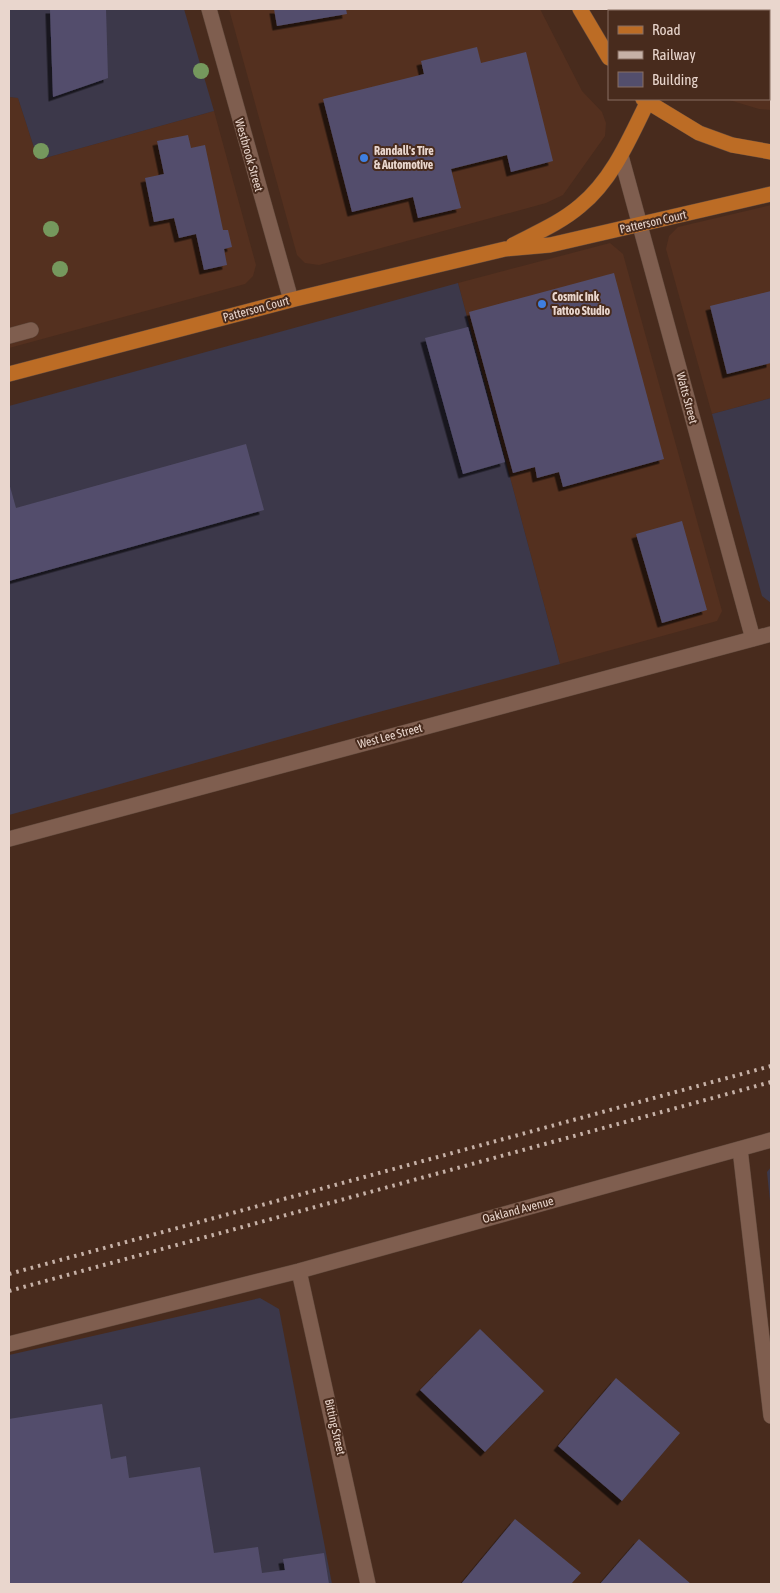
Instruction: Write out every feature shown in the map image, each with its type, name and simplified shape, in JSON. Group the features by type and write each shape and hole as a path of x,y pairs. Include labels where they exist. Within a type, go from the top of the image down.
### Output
{"main road":[{"path":"580,9 608,56"},
{"name":"Patterson Court","path":"505,249 553,225 580,206 622,156 645,101"},
{"path":"645,101 699,133 732,145 771,152"},
{"name":"Patterson Court","path":"9,374 291,300 505,249 550,245 771,194"}],"street":[{"name":"Westbrook Street","path":"209,9 291,300"},
{"name":"Watts Street","path":"622,156 753,639"},
{"path":"9,336 31,330"},
{"name":"West Lee Street","path":"9,839 771,634"},
{"name":"Oakland Avenue","path":"9,1344 299,1271 771,1140"},
{"path":"740,1149 771,1416"},
{"name":"Bitting Street","path":"299,1271 339,1444 368,1584"}],"shaded area":[{"path":"9,9 184,9 214,111 38,160 18,98 9,97"},
{"path":"229,9 540,9 582,91 602,112 606,123 605,136 563,195 546,203 319,265 305,263 297,255"},
{"path":"771,9 771,110 759,109 729,100 770,100 770,10 616,10"},
{"path":"9,97 18,98 38,160 214,111 256,265 253,276 245,284 9,348"},
{"path":"771,205 771,398 712,414 666,249 669,236 678,227"},
{"path":"610,243 623,254 722,611 717,621 560,664 458,283"},
{"path":"458,283 560,664 360,717 9,815 9,406"},
{"path":"771,398 771,603 762,596 712,414"},
{"path":"771,1167 771,1211 767,1172"},
{"path":"260,1298 279,1309 332,1584 9,1584 9,1355"}],"building":[{"path":"50,9 106,9 108,78 53,97"},
{"path":"274,9 346,9 347,14 277,26"},
{"path":"727,9 771,9 771,24 770,10"},
{"path":"477,47 481,63 526,52 553,161 511,172 507,155 451,169 461,208 418,218 413,197 352,212 323,99 424,74 421,61"},
{"path":"188,135 191,148 205,145 223,230 228,230 232,247 224,249 227,265 204,270 196,234 179,238 174,218 154,222 145,178 164,174 157,141"},
{"path":"614,273 664,459 563,487 559,472 537,478 535,467 513,473 469,312"},
{"path":"771,291 771,363 727,374 710,306"},
{"path":"468,327 505,462 463,474 425,338"},
{"path":"246,444 264,510 9,581 9,483 16,508"},
{"path":"682,521 707,610 662,623 636,534"},
{"path":"480,1329 544,1391 485,1452 420,1390"},
{"path":"616,1378 680,1433 622,1501 558,1446"},
{"path":"102,1404 111,1459 126,1456 129,1478 200,1467 214,1553 258,1547 262,1573 285,1570 283,1559 324,1553 329,1584 9,1584 9,1419"},
{"path":"515,1519 581,1573 571,1584 461,1584"},
{"path":"639,1539 691,1584 600,1584"}],"railway":[{"path":"9,1274 771,1066"},
{"path":"9,1291 771,1082"}],"place":[{"name":"Randall's Tire & Automotive","path":"364,158"},
{"name":"Cosmic Ink Tattoo Studio","path":"542,304"}]}
